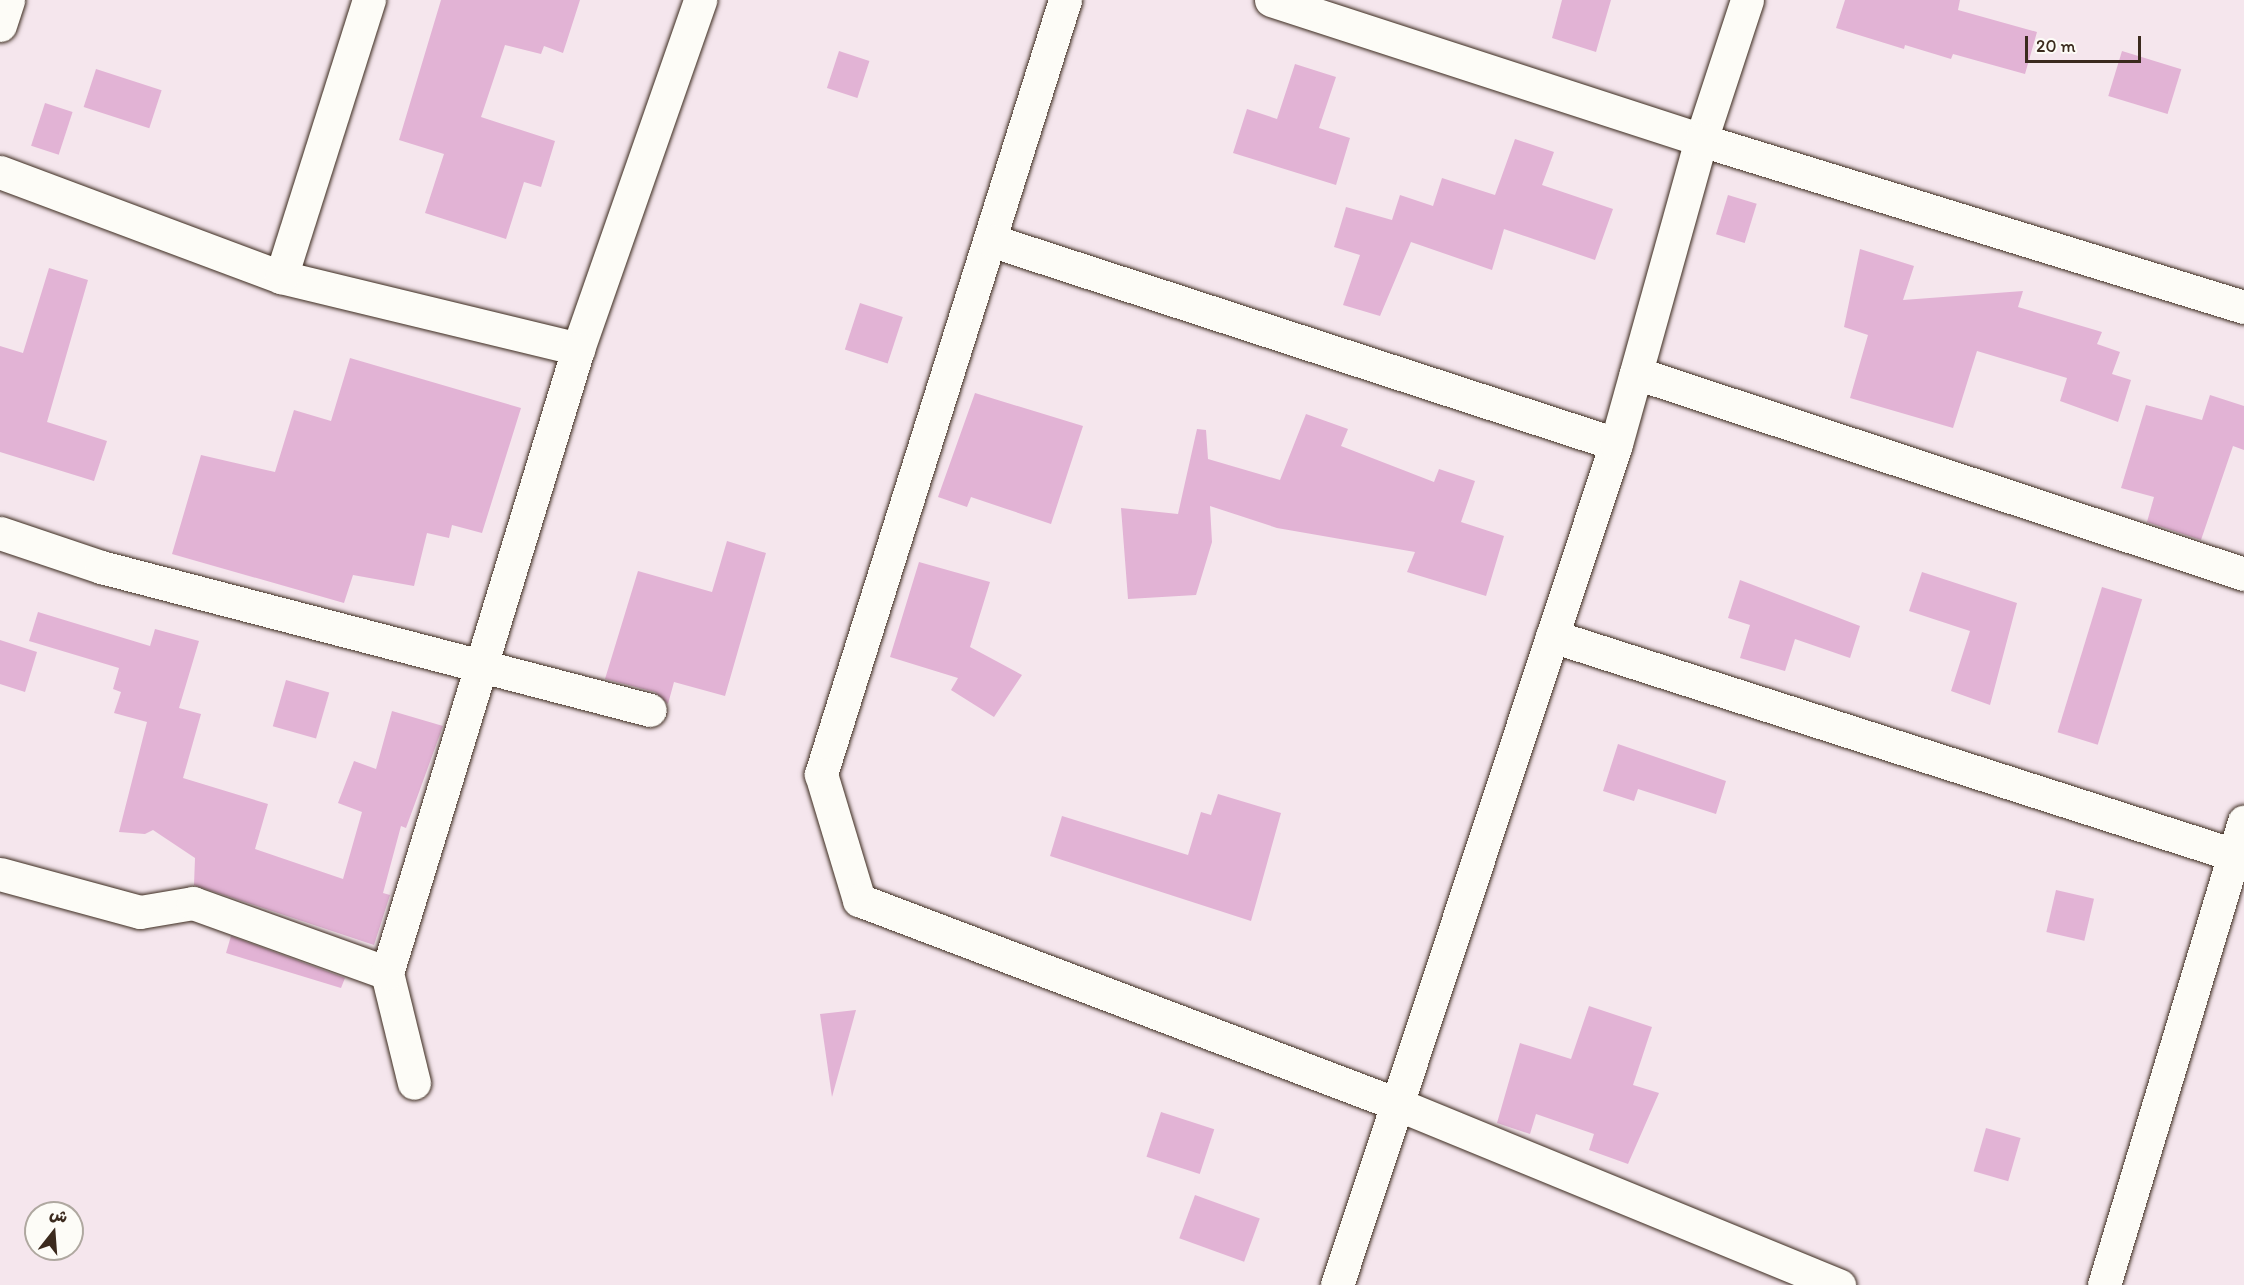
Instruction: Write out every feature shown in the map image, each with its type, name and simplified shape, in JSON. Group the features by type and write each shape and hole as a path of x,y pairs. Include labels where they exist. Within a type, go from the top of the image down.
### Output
{"street":[{"path":"0,25 8,0"},
{"path":"281,277 369,0"},
{"path":"414,1083 387,973 578,349 700,0"},
{"path":"1065,0 993,241 935,401 821,774 859,900 1397,1104 1839,1285"},
{"path":"1271,0 1701,140 2244,307"},
{"path":"1337,1285 1616,444 1701,140 1747,0"},
{"path":"0,172 281,277 578,349"},
{"path":"993,241 1616,444"},
{"path":"1636,373 2244,574"},
{"path":"0,533 101,567 650,710"},
{"path":"1552,636 2239,856"},
{"path":"2104,1285 2239,856 2244,822"},
{"path":"0,874 140,912 193,903 387,973"}],"building":[{"path":"441,0 580,0 563,53 544,46 541,54 505,45 481,117 555,141 541,187 524,182 506,239 425,213 444,154 399,140"},
{"path":"1562,0 1611,0 1596,52 1552,38"},
{"path":"1845,0 1960,0 1958,10 2037,32 2025,74 1953,54 1951,59 1905,45 1904,49 1836,28"},
{"path":"839,51 869,61 857,98 827,88"},
{"path":"2122,51 2181,69 2168,114 2108,96"},
{"path":"1295,64 1336,77 1319,128 1350,138 1336,185 1233,153 1247,109 1277,119"},
{"path":"96,69 162,90 149,128 84,107"},
{"path":"45,103 73,112 59,155 31,146"},
{"path":"1515,139 1554,152 1542,185 1613,209 1595,260 1504,229 1492,270 1411,242 1380,316 1343,305 1360,255 1334,247 1346,207 1392,220 1400,195 1433,206 1442,178 1495,195"},
{"path":"1728,195 1757,204 1745,243 1716,234"},
{"path":"1860,249 1914,266 1903,300 2023,291 2018,307 2102,332 2097,344 2120,352 2112,374 2131,380 2118,422 2060,401 2067,378 1977,351 1953,428 1850,398 1868,335 1844,327"},
{"path":"49,268 88,280 47,422 107,441 94,481 0,452 0,346 23,353"},
{"path":"860,303 903,317 888,364 845,350"},
{"path":"350,358 521,408 482,533 452,525 449,538 427,533 414,586 353,575 344,603 172,554 201,455 275,472 294,410 331,421"},
{"path":"975,393 1083,426 1051,524 971,497 967,507 938,497"},
{"path":"2210,395 2244,406 2244,450 2233,446 2201,540 2147,522 2154,497 2121,488 2146,405 2202,420"},
{"path":"1306,414 1348,429 1341,446 1434,482 1439,469 1475,481 1461,522 1504,536 1486,596 1407,572 1415,552 1277,528 1210,506 1212,542 1196,595 1128,599 1121,508 1178,514 1197,429 1206,430 1208,459 1280,480"},
{"path":"727,541 766,553 725,696 674,682 668,704 655,692 605,679 638,571 712,592"},
{"path":"919,562 990,582 970,647 1022,675 994,717 951,690 958,678 890,657"},
{"path":"1922,572 2017,603 1990,705 1951,691 1970,631 1909,611"},
{"path":"1740,580 1860,626 1850,658 1795,639 1785,671 1740,658 1750,625 1728,618"},
{"path":"2102,587 2142,599 2098,745 2058,732"},
{"path":"38,612 150,646 155,629 199,641 179,708 201,714 183,778 268,804 255,849 343,879 362,812 338,803 354,761 376,769 392,711 443,726 406,828 401,826 383,893 390,895 374,945 194,885 195,858 153,830 145,834 119,832 147,722 114,713 121,692 113,689 119,668 29,641"},
{"path":"0,640 37,652 25,692 0,684"},
{"path":"286,680 329,692 316,739 273,726"},
{"path":"1618,744 1726,781 1716,814 1638,789 1634,801 1603,791"},
{"path":"1218,794 1281,813 1251,921 1050,856 1062,816 1188,855 1201,812 1211,815"},
{"path":"2056,890 2094,899 2084,941 2046,932"},
{"path":"231,936 345,978 341,988 226,953"},
{"path":"1589,1006 1652,1027 1633,1085 1659,1093 1628,1164 1589,1150 1594,1134 1536,1114 1530,1134 1497,1123 1520,1043 1571,1059"},
{"path":"856,1010 832,1097 820,1014"},
{"path":"1161,1112 1214,1129 1200,1174 1146,1157"},
{"path":"1986,1128 2021,1138 2008,1181 1974,1171"},
{"path":"1195,1195 1260,1219 1244,1262 1179,1238"}]}
